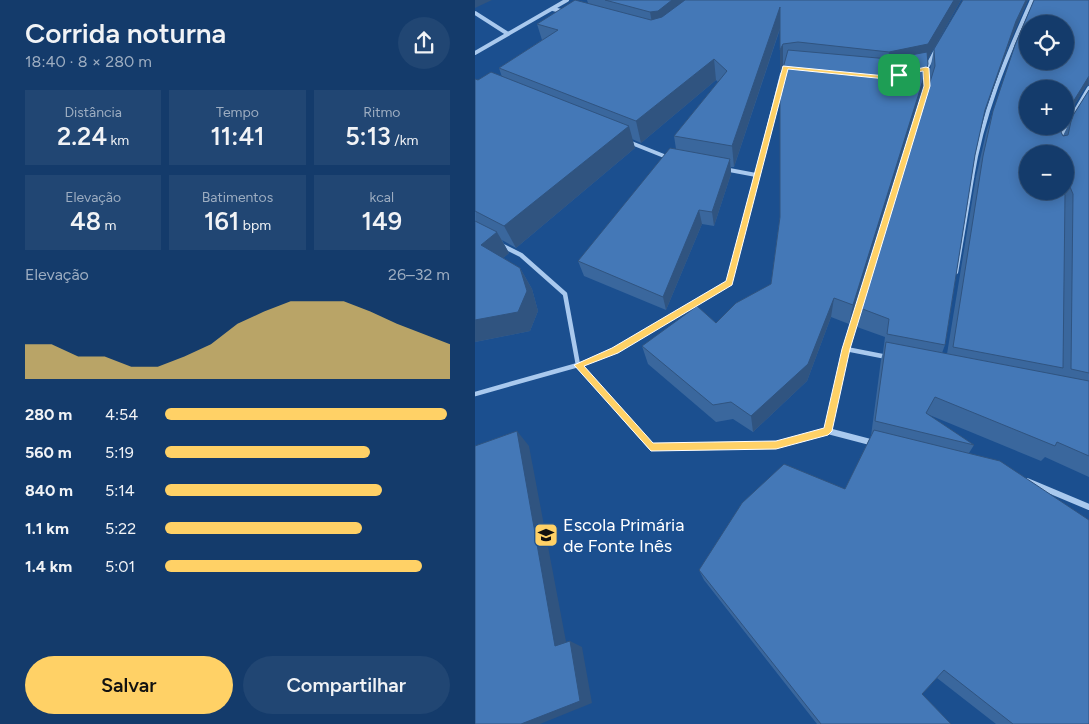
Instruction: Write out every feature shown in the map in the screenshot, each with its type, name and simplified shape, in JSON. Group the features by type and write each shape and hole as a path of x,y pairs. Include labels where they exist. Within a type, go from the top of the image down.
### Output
{"street":[{"path":"475,53 567,0"},
{"path":"955,280 977,146 1001,69 1031,0"},
{"path":"553,9 572,14"},
{"path":"475,13 508,34"},
{"path":"828,431 846,349 927,86 926,68 940,44"},
{"path":"475,394 578,365 615,350 729,283 785,68"},
{"path":"917,71 926,68"},
{"path":"1057,145 1059,136 1089,88"},
{"path":"622,139 677,161"},
{"path":"721,169 756,175"},
{"path":"498,243 521,255 565,294 578,365 651,447 776,445 828,431 885,445"},
{"path":"846,349 893,358"},
{"path":"1017,479 1036,484 1089,507"}],"building":[{"path":"575,0 651,20 662,17 685,0 954,0 928,44 889,52 798,42 783,44 780,50 780,7 732,146 674,136 727,71 714,59 636,121 499,68 558,30 537,24"},
{"path":"605,0 672,0 658,11 650,12"},
{"path":"963,0 1026,0 1016,21 985,110 975,155 945,345 887,334 889,319 860,308 935,66 934,49"},
{"path":"1034,0 1089,0 1089,76 1074,100 1074,80 1019,80 1019,135 1074,135 1074,114 1089,90 1089,373 1071,369 1074,145 1019,145 1019,200 1065,200 1063,368 953,347 983,156 993,111 1019,36 1019,70 1074,70 1074,15 1028,15"},
{"path":"788,50 889,59 927,52 928,64 853,305 834,298 808,364 751,416 731,402 713,405 642,346 697,306 716,323 736,303 771,284 780,217 780,79"},
{"path":"491,72 629,126 504,226 475,211 475,79 478,80"},
{"path":"670,148 730,159 712,212 699,210 663,297 578,261"},
{"path":"475,221 497,232 481,245 520,268 527,291 518,312 475,320"},
{"path":"886,342 1089,381 1089,456 1057,442 1055,446 935,397 926,413 974,445 875,421"},
{"path":"874,430 1000,461 1089,520 1089,724 1013,724 944,670 922,694 951,724 821,724 699,570 742,503 784,464 845,489"},
{"path":"517,431 555,646 570,641 580,701 521,724 475,724 475,446"}],"place":[{"name":"Escola Primária de Fonte Inês","path":"546,535"}],"route":[{"path":"798,67 886,77 899,75 926,68 927,86 846,349 828,431 776,445 651,447 578,365 615,350 729,283 782,73 785,68 798,67"}]}
